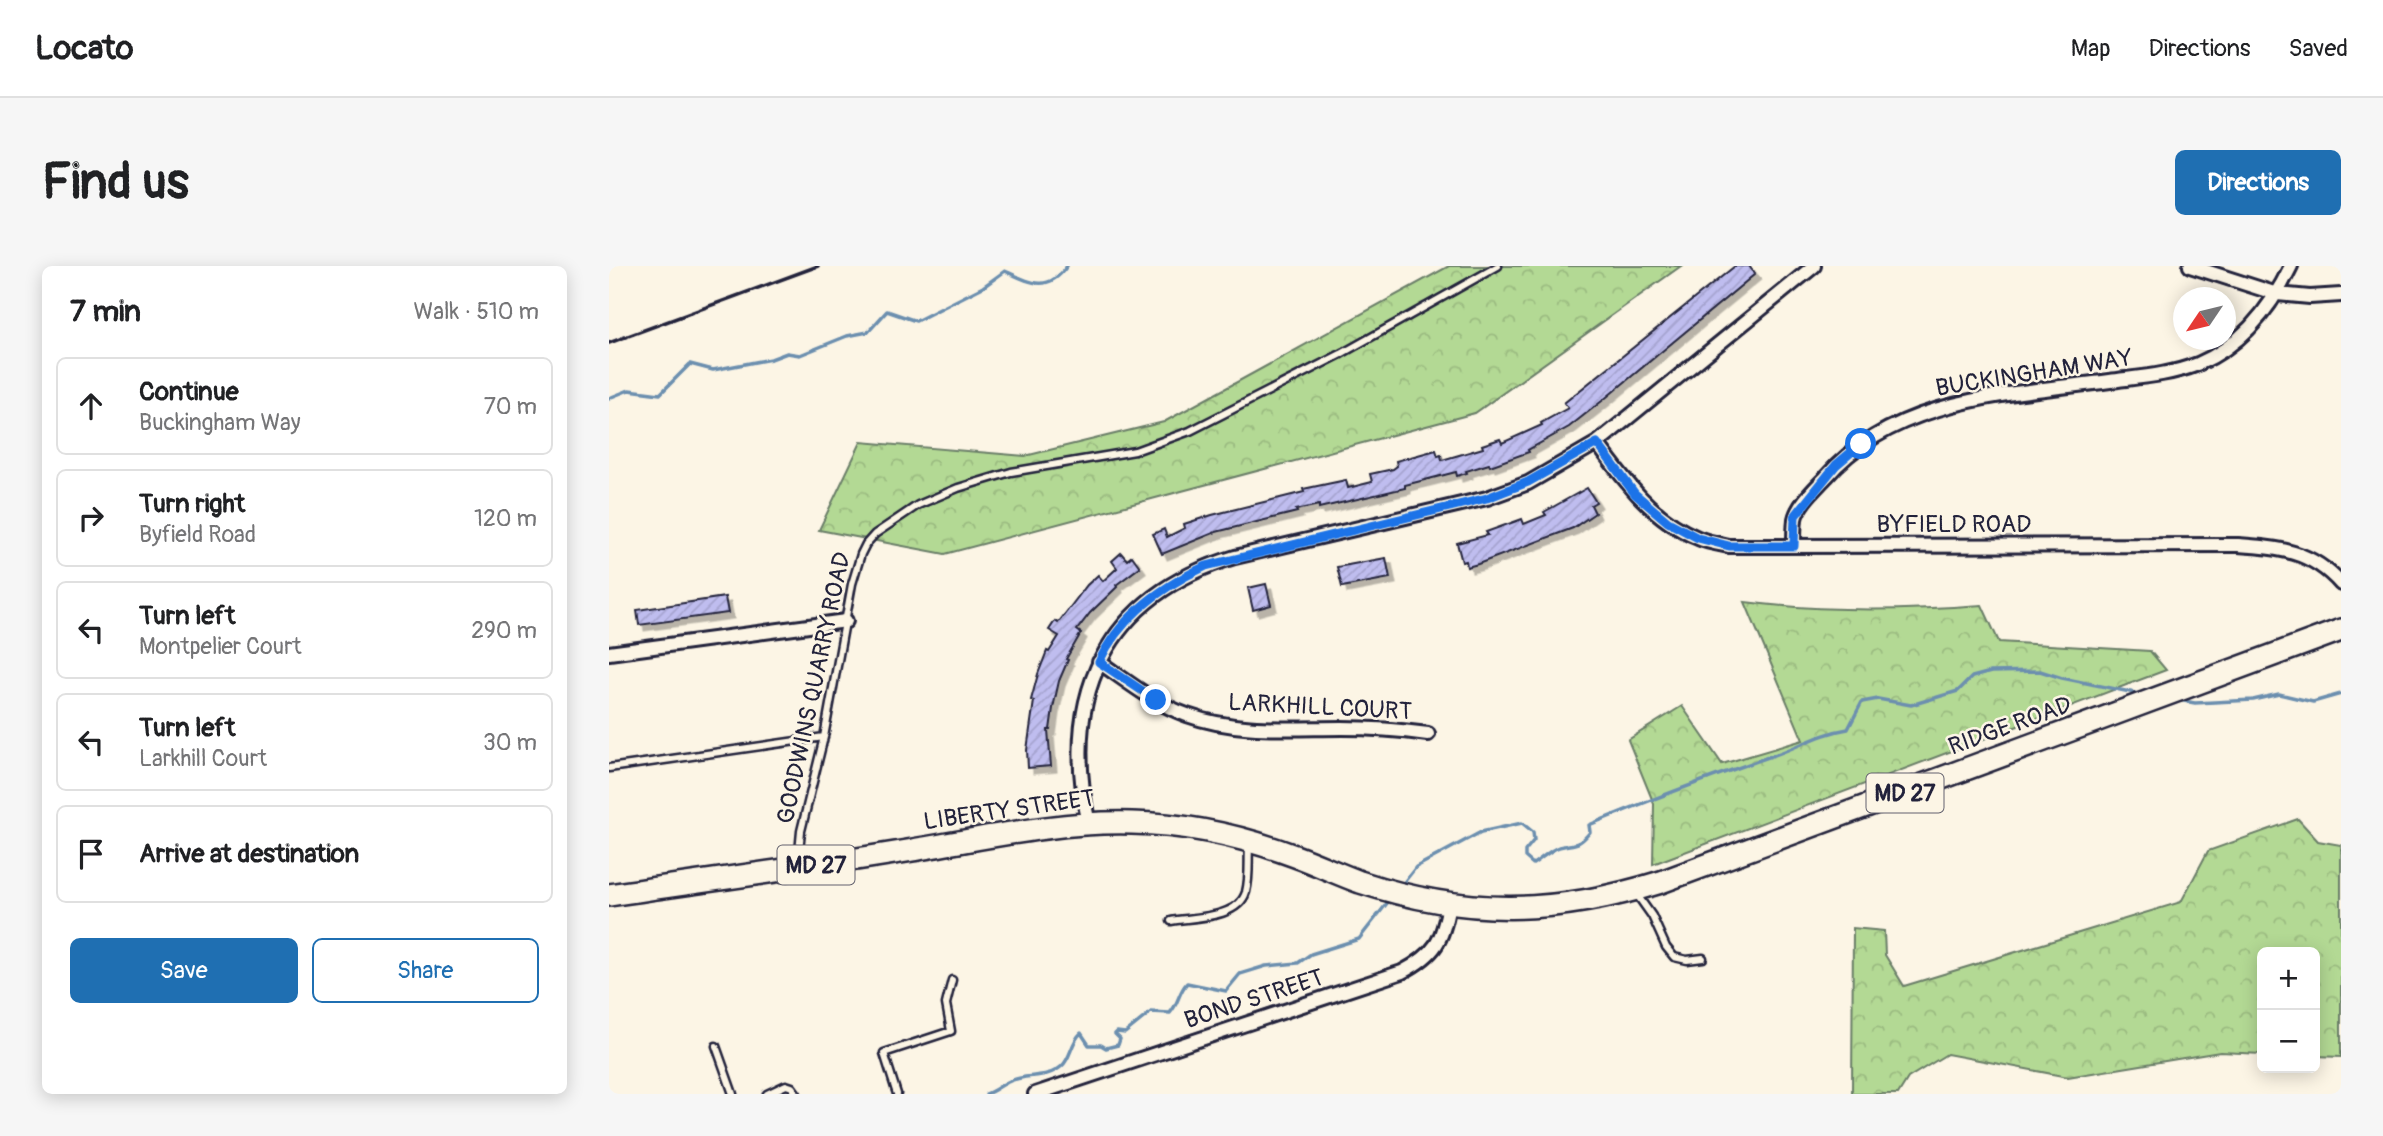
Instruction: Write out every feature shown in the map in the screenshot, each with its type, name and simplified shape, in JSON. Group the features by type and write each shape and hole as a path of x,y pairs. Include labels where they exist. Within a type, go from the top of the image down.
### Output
{"highway":[{"name":"RIDGE ROAD","path":"1449,904 1502,908 1547,907 1591,901 1635,890 1889,799 2341,630"},
{"name":"LIBERTY STREET","path":"609,895 801,867 1023,830 1133,823 1168,826 1249,841 1357,881 1449,904"}],"street":[{"path":"1089,824 1080,773 1079,740 1085,701 1106,647 1145,603 1165,588 1206,566 1487,498 1528,482 1597,443 1814,266"},
{"path":"2190,266 2277,294 2310,297 2341,295"},
{"name":"BUCKINGHAM WAY","path":"1794,546 1795,516 1812,493 1836,465 1861,444 1891,427 1927,412 1983,398 2166,373 2200,363 2255,325 2277,294 2291,266"},
{"name":"BYFIELD ROAD","path":"1597,443 1635,494 1668,522 1698,538 1729,546 2237,545 2282,548 2316,562 2341,584"},
{"path":"609,653 846,621"},
{"name":"LARKHILL COURT","path":"1099,662 1156,700 1212,723 1238,727 1387,729 1428,734"},
{"name":"BOND STREET","path":"1035,1094 1402,972 1418,964 1437,944 1444,931 1449,904"}],"lane":[{"name":"GOODWINS QUARRY ROAD","path":"801,867 801,831 824,737 852,584 866,544 892,520 918,505 958,488 1011,472 1135,451 1168,440 1332,359 1498,266"},
{"path":"609,768 824,737"},
{"path":"1171,921 1227,911 1238,904 1246,891 1249,841"},
{"path":"1635,890 1674,957 1687,960 1703,958"},
{"path":"897,1094 884,1053 951,1031 946,1004 952,980"},
{"path":"716,1046 733,1094"},
{"path":"767,1094 786,1085 792,1087 797,1094"}],"green space":[{"path":"1449,266 1681,266 1475,413 945,554 819,530 861,442 1025,456 1164,422"},
{"path":"1745,602 1863,610 1982,605 1999,642 2150,651 2166,670 1653,864 1654,804 1628,740 1682,706 1722,764 1803,740"},
{"path":"2298,819 2318,841 2341,845 2341,1057 2320,1056 2320,947 2257,947 2257,1054 2220,1052 2068,1077 1947,1054 1908,1078 1898,1094 1852,1094 1853,928 1884,931 1885,955 1904,986 2181,902 2208,851"}],"building":[{"path":"1735,266 1749,266 1755,274 1569,427 1528,450 1529,452 1457,476 1456,472 1405,485 1405,488 1319,508 1319,505 1296,510 1297,512 1216,532 1162,554 1153,534 1164,529 1167,537 1185,528 1184,524 1304,492 1303,489 1346,480 1348,488 1372,482 1370,474 1393,469 1397,466 1396,461 1436,450 1442,460 1483,448 1482,445 1500,439 1502,443 1542,425 1541,423 1568,408 1564,403"},
{"path":"1587,488 1596,502 1591,505 1595,513 1573,528 1478,564 1467,567 1466,561 1462,562 1457,543 1488,535 1486,532 1522,519 1524,524 1546,515 1544,512"},
{"path":"1121,553 1127,560 1132,556 1140,567 1116,585 1077,630 1081,633 1066,659 1068,660 1059,681 1048,730 1051,766 1028,768 1027,750 1034,701 1031,700 1047,651 1049,652 1059,636 1049,630 1055,621 1058,623 1087,585 1098,575 1103,581 1117,568 1112,561"},
{"path":"1386,558 1390,578 1342,587 1337,567"},
{"path":"1266,584 1271,605 1253,610 1248,588"},
{"path":"725,597 728,613 639,625 637,610"}],"waterway":[{"path":"609,398 629,390 660,394 690,364 713,370 771,359 787,353 800,355 847,336 868,332 887,311 916,321 983,287 1005,271 1031,282 1046,283 1067,266"},
{"path":"1405,881 1416,867 1481,832 1522,823 1533,832 1534,840 1525,851 1525,857 1533,864 1556,848 1582,840 1590,832 1589,825 1821,736 1848,729 1862,702 1878,699 1911,705 1958,691 1972,677 1991,672 2040,671 2135,693"},
{"path":"2178,700 2195,703 2253,700 2279,694 2313,702 2341,694"},
{"path":"986,1094 1007,1082 1056,1070 1065,1063 1081,1033 1089,1045 1106,1048 1118,1045 1120,1039 1115,1034 1117,1032 1125,1033 1151,1012 1170,1013 1187,983 1226,991 1240,974 1266,966 1298,963 1311,954 1359,939 1388,902"}],"railway":[{"path":"609,343 818,266"}],"route":[{"path":"1156,700 1099,662 1106,647 1123,625 1145,603 1165,588 1206,566 1487,498 1528,482 1597,443 1635,494 1668,522 1698,538 1729,546 1794,546 1795,516 1836,465 1861,444"}]}
